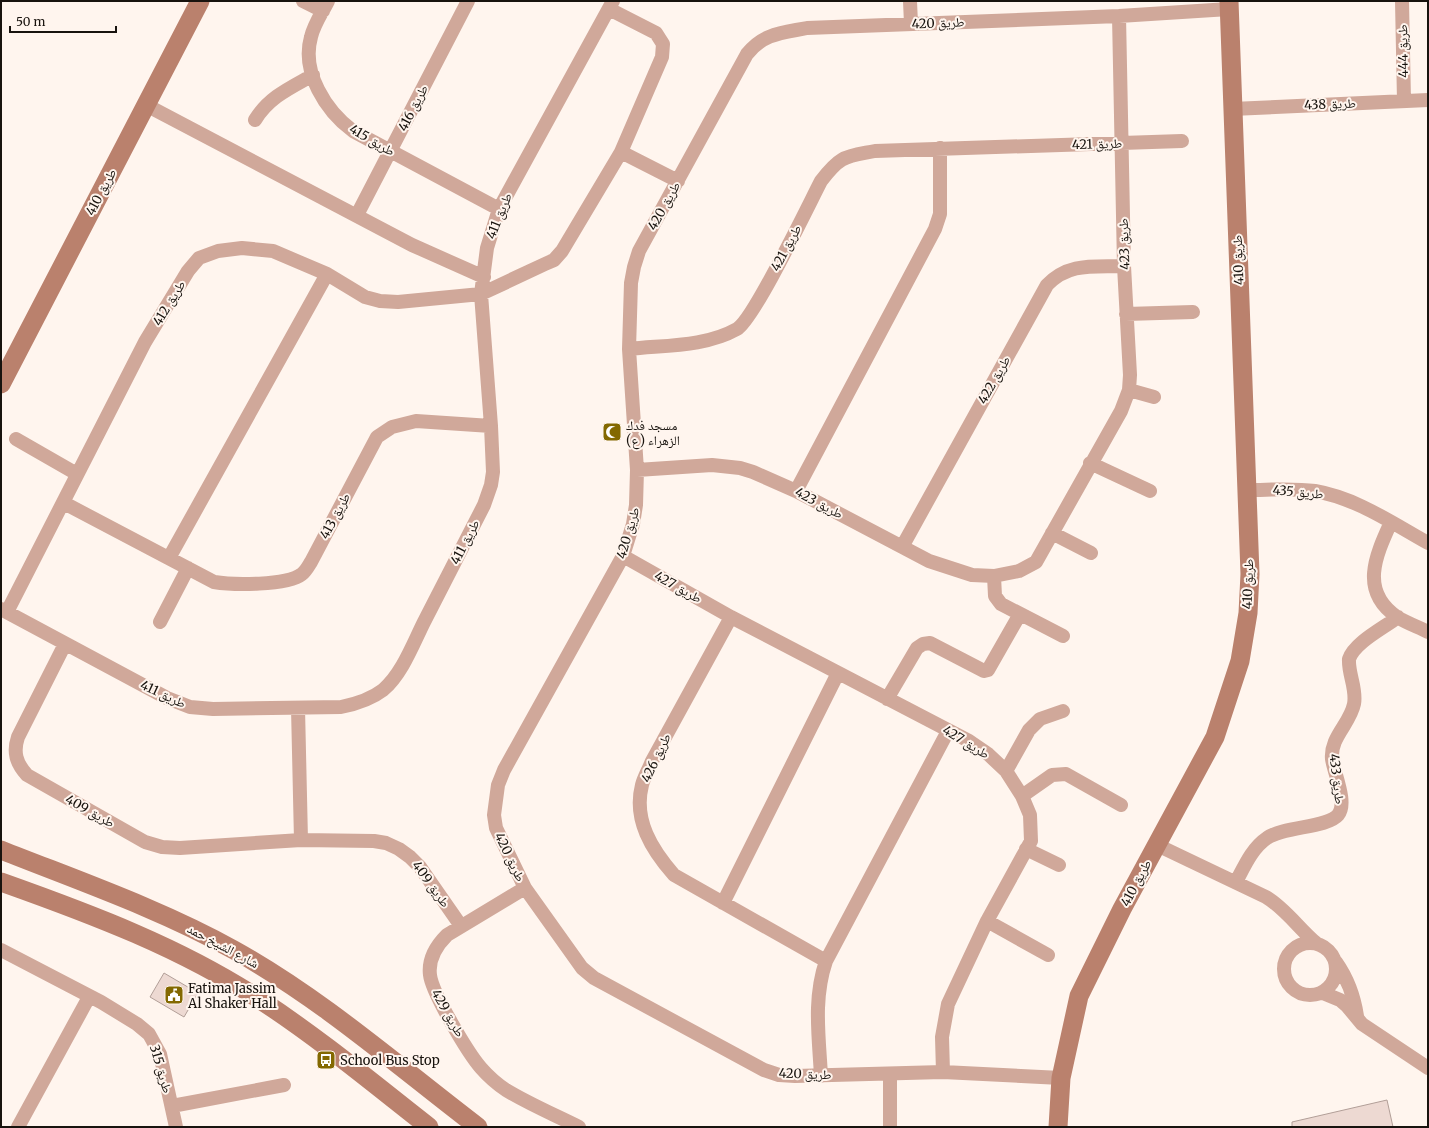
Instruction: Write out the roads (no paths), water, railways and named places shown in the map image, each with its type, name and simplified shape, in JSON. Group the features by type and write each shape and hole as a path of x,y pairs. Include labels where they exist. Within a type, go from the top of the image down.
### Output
{"street":[{"name":"طريق 410","path":"1,384 200,1"},
{"path":"303,1 326,6"},
{"name":"طريق 416","path":"357,215 468,1"},
{"path":"910,1 911,24"},
{"name":"طريق 444","path":"1402,1 1404,101"},
{"name":"طريق 412","path":"4,611 64,503 77,474 145,342 188,271 199,258 218,251 242,248 259,248 273,251 327,274 365,296 380,301 398,302 481,294 554,260 562,252 621,152 662,57 663,50 660,38 656,33 611,5"},
{"name":"طريق 411","path":"4,611 167,698 190,706 213,709 341,707 370,699 383,690 393,678 488,495 492,472 491,426 481,294 486,248 499,209 611,5"},
{"name":"طريق 410","path":"1058,1127 1061,1078 1079,996 1122,909 1214,737 1240,661 1248,613 1250,574 1229,5"},
{"name":"طريق 420","path":"1061,1078 943,1072 890,1075 779,1075 764,1070 594,978 582,968 571,956 525,888 496,828 494,815 498,785 504,770 623,556 636,505 637,470 629,349 631,283 639,251 747,54 758,42 774,34 807,28 1118,16 1229,5"},
{"name":"طريق 415","path":"326,6 310,39 309,57 313,75 327,105 344,123 391,151 499,209"},
{"name":"طريق 423","path":"637,470 698,465 726,466 753,472 796,490 928,561 954,571 972,575 994,576 1019,571 1036,562 1120,411 1129,390 1130,375 1124,266 1118,16"},
{"path":"255,120 265,106 277,94 313,75"},
{"name":"طريق 438","path":"1232,108 1428,100"},
{"path":"146,105 412,245 484,277"},
{"name":"طريق 421","path":"629,349 712,340 738,328 756,305 821,181 832,166 844,157 875,151 1182,141"},
{"path":"796,490 935,229 941,206 940,148"},
{"path":"621,152 678,181"},
{"name":"طريق 422","path":"902,547 1047,285 1057,274 1076,268 1124,266"},
{"path":"169,558 327,274"},
{"path":"1126,314 1193,312"},
{"path":"1129,390 1154,397"},
{"name":"طريق 413","path":"64,503 214,582 229,584 286,581 302,574 311,562 377,436 392,427 416,421 491,426"},
{"path":"16,439 77,474"},
{"path":"1090,463 1150,491"},
{"name":"طريق 435","path":"1247,490 1301,490 1327,494 1348,501 1391,522 1428,543"},
{"path":"1391,522 1375,561 1374,580 1382,601 1398,618 1428,632"},
{"path":"1052,533 1091,553"},
{"name":"طريق 427","path":"623,556 731,616 948,731 988,754 1006,771 1022,796 1030,815 1031,841 987,921 948,1004 942,1037 943,1072"},
{"path":"160,622 188,568"},
{"path":"994,576 994,590 997,600 1005,607 1063,636"},
{"path":"887,699 917,648 924,644 930,643 984,671 988,670 1020,614"},
{"name":"طريق 426","path":"731,616 652,761 642,785 640,807 646,836 662,862 679,878 826,961"},
{"name":"طريق 433","path":"1236,882 1256,848 1267,838 1280,831 1330,820 1340,812 1342,803 1333,766 1332,752 1336,739 1354,704 1349,659 1351,653 1358,645 1398,618"},
{"name":"طريق 409","path":"65,644 18,737 15,753 17,761 27,775 145,842 162,847 180,848 301,840 374,841 399,849 410,856 420,867 461,926"},
{"path":"723,903 838,673"},
{"path":"298,708 301,840"},
{"path":"1006,771 1029,730 1040,719 1063,711"},
{"path":"821,1076 817,1007 820,980 826,961 948,731"},
{"path":"1022,796 1052,775 1066,774 1121,805"},
{"path":"1157,845 1273,901 1316,943 1326,948 1336,962 1350,985 1358,1021"},
{"path":"1026,849 1059,865"},
{"name":"شارع الشيخ حمد","path":"1,850 140,905 238,952 334,1014 478,1127"},
{"path":"1,882 141,936 176,952 224,978 262,1001 308,1033 429,1127"},
{"name":"طريق 429","path":"525,888 461,926 447,935 439,943 430,963 432,986 441,1004 480,1067 507,1090 579,1127"},
{"path":"1291,920 1294,934 1293,949 1285,962 1284,969 1284,975 1290,987 1307,996 1323,993 1340,1000 1353,1012 1358,1021 1428,1068"},
{"path":"987,921 1048,955"},
{"path":"1293,949 1304,943 1316,943"},
{"name":"طريق 315","path":"1,950 89,996 137,1024 153,1040 160,1054 176,1127"},
{"path":"1323,993 1333,983 1336,976 1336,962"},
{"path":"18,1127 89,996"},
{"path":"890,1075 890,1127"},
{"path":"172,1106 284,1085"}],"place":[{"name":"مسجد فدك الزهراء (ع)","path":"612,432"},
{"name":"Fatima Jassim Al Shaker Hall","path":"174,995"},
{"name":"School Bus Stop","path":"326,1060"}]}
